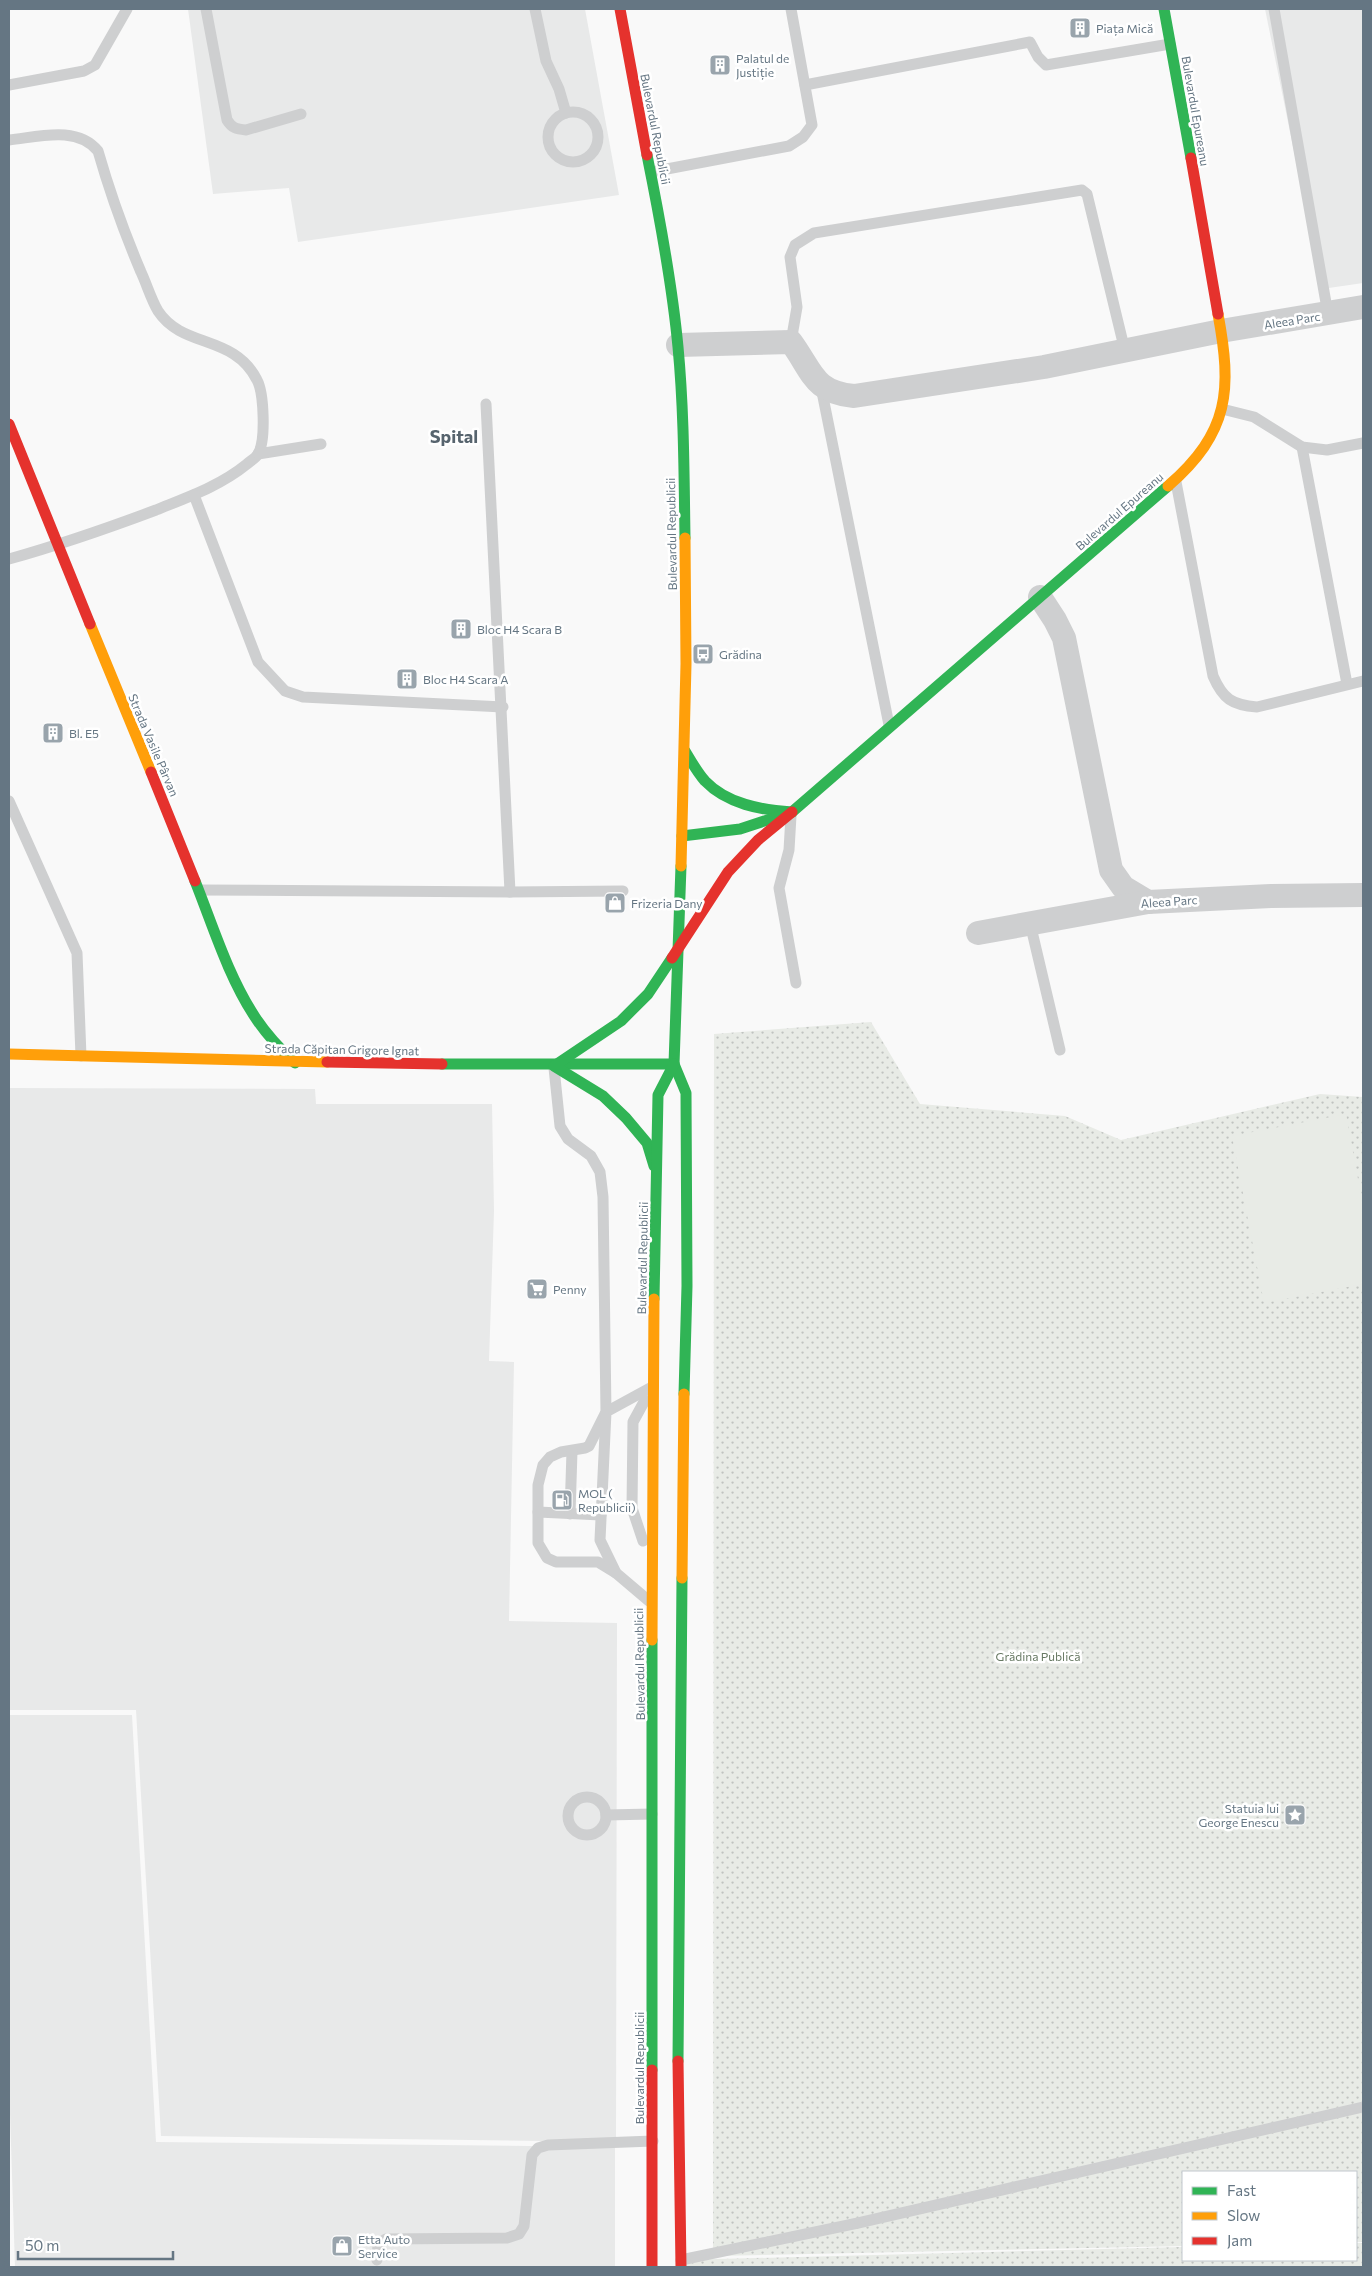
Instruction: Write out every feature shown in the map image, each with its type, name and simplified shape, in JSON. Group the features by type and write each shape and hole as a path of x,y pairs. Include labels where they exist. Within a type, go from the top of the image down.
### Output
{"main road":[{"name":"Bulevardul Republicii","path":"620,9 651,172 678,345 683,431 686,595 685,750 674,1064 686,1094 686,1286 679,1846 678,2134 681,2264"},
{"name":"Bulevardul Epureanu","path":"682,836 740,829 792,812 1175,480 1198,459 1216,430 1226,392 1226,356 1164,9"},
{"name":"Strada Vasile Pârvan","path":"9,424 250,1015 295,1063"},
{"path":"685,750 706,783 732,800 761,810 792,812"},
{"path":"657,1177 647,1143 626,1118 603,1096 554,1066 621,1021 648,994 678,951 728,872 758,840 792,812"},
{"name":"Strada Căpitan Grigore Ignat","path":"9,1054 295,1063 554,1066 674,1064"},
{"name":"Bulevardul Republicii","path":"652,2267 652,1387 658,1095 674,1064"}],"street":[{"name":"Aleea Parc","path":"822,387 838,394 854,396 1044,367 1221,331 1363,307"},
{"path":"678,345 791,342 822,387"},
{"path":"1040,597 1064,638 1111,870 1123,887 1148,902"},
{"name":"Aleea Parc","path":"978,933 1148,902 1363,895"}],"lane":[{"path":"9,85 84,71 95,65 126,9"},
{"path":"206,9 227,120 231,126 237,130 246,130 301,114"},
{"path":"535,9 546,61 559,89 566,113"},
{"path":"651,172 789,146 803,137 812,124 791,9"},
{"path":"1274,9 1328,314"},
{"path":"805,85 1030,42 1038,57 1046,65 1170,44"},
{"path":"574,112 590,118 598,132 596,149 591,156 584,160 567,162 559,159 549,146 549,130 553,122 566,113 574,112"},
{"path":"9,140 71,136 82,137 95,147 98,151 118,216 158,310 172,328 198,339 218,344 238,355 258,380 263,414 263,433 258,454"},
{"path":"791,342 797,307 790,256 795,245 814,233 1082,190 1088,194 1125,351"},
{"path":"822,387 889,727"},
{"path":"486,404 510,892"},
{"path":"1222,409 1254,417 1302,447 1327,450 1363,444"},
{"path":"9,559 57,545 194,495 230,478 258,454 321,444"},
{"path":"1302,447 1347,684"},
{"path":"1175,480 1213,676 1225,697 1240,706 1257,707 1363,681"},
{"path":"194,495 258,662 285,691 303,697 502,707"},
{"path":"9,801 77,953 81,1056"},
{"path":"792,812 789,850 779,888 796,983"},
{"path":"199,890 623,891"},
{"path":"1030,923 1060,1050"},
{"path":"554,1066 560,1126 568,1140 591,1156 600,1172 603,1197 606,1412 600,1540 616,1573"},
{"path":"652,1387 606,1412 589,1446 561,1452 550,1457 543,1465 538,1485 538,1543 547,1558 556,1562 598,1562 616,1573 652,1603"},
{"path":"651,1564 632,1508 633,1422 652,1387"},
{"path":"570,1514 572,1451"},
{"path":"538,1512 601,1515"},
{"path":"606,1815 653,1814"},
{"path":"681,2264 1363,2106"},
{"path":"377,2260 378,2244 386,2239 508,2238 519,2234 524,2226 532,2155 538,2148 548,2144 653,2141"}],"shaded area":[{"path":"188,9 585,9 619,195 298,242 289,188 213,194"},
{"path":"1265,9 1363,9 1363,283 1322,289"},
{"path":"9,1088 315,1089 316,1104 492,1104 494,1211 489,1361 514,1362 509,1621 617,1623 616,2142 161,2136 136,1710 9,1710"},
{"path":"9,1715 132,1715 156,2142 615,2147 615,2267 15,2267 9,2083"}],"green space":[{"name":"Grădina Publică","path":"871,1022 920,1104 1065,1116 1121,1140 1320,1094 1363,1097 1363,2242 1357,2242 1357,2171 1182,2171 1182,2246 713,2256 714,1034"},
{"path":"1346,1114 1363,1206 1363,1284 1264,1303 1232,1136"},
{"path":"1357,2243 1363,2243 1363,2267 681,2267 681,2260 1182,2247 1182,2261 1357,2261"}],"traffic: fast":[{"path":"1164,9 1191,158"},
{"path":"647,155 665,251 678,347 683,418 685,538"},
{"path":"682,836 740,829 792,812 1168,486"},
{"path":"685,751 705,781 724,795 745,804 768,810 792,812"},
{"path":"681,866 674,1064 686,1093 687,1286 684,1394"},
{"path":"195,881 222,950 245,1001 269,1035 295,1063"},
{"path":"654,1166 647,1143 626,1118 603,1096 554,1066 621,1021 648,994 672,958"},
{"path":"442,1064 674,1064"},
{"path":"654,1299 658,1095 674,1064"},
{"path":"678,2061 682,1578"},
{"path":"652,1640 652,2070"}],"traffic: slow":[{"path":"1168,486 1189,466 1204,447 1215,428 1222,408 1225,388 1225,365 1218,314"},
{"path":"681,866 686,664 685,538"},
{"path":"90,624 151,772"},
{"path":"9,1054 327,1062"},
{"path":"652,1640 654,1299"},
{"path":"682,1578 684,1394"}],"traffic: jam":[{"path":"620,9 647,155"},
{"path":"1191,158 1218,314"},
{"path":"9,424 90,624"},
{"path":"151,772 195,881"},
{"path":"672,958 728,872 758,840 792,812"},
{"path":"327,1062 442,1064"},
{"path":"678,2061 681,2267"},
{"path":"652,2070 652,2267"}],"place":[{"name":"Piața Mică","path":"1080,28"},
{"name":"Palatul de Justiție","path":"720,65"},
{"name":"Bloc H4 Scara B","path":"461,629"},
{"name":"Grădina","path":"703,654"},
{"name":"Bloc H4 Scara A","path":"407,679"},
{"name":"Bl. E5","path":"53,733"},
{"name":"Frizeria Dany","path":"615,903"},
{"name":"Penny","path":"537,1289"},
{"name":"MOL ( Republicii)","path":"562,1500"},
{"name":"Statuia lui George Enescu","path":"1295,1815"},
{"name":"Etta Auto Service","path":"342,2246"}],"district":[{"name":"Spital","path":"454,436"}]}
